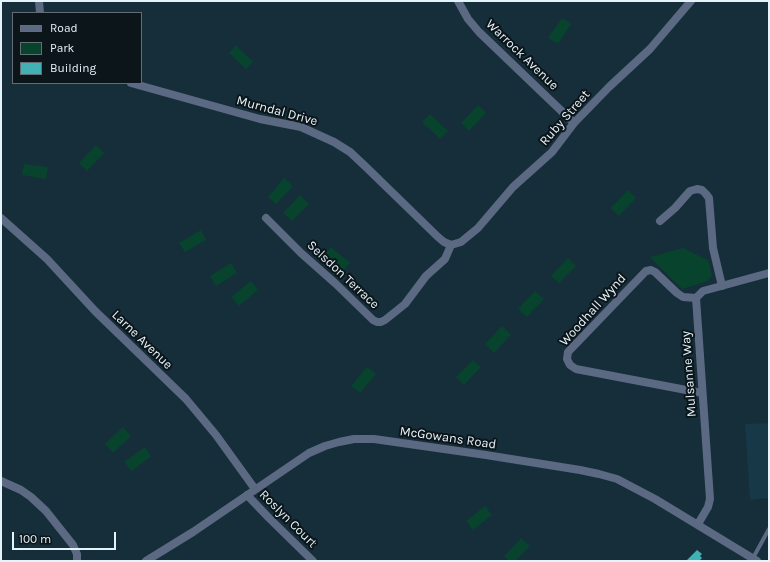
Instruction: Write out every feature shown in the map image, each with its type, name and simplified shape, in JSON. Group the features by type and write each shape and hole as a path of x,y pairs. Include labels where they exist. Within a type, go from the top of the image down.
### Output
{"street":[{"path":"39,1 40,12"},
{"name":"Warrock Avenue","path":"458,1 468,19 480,32 574,122"},
{"name":"Ruby Street","path":"451,245 461,242 478,228 513,187 552,152 574,122 609,87 646,54 691,1"},
{"name":"Murndal Drive","path":"135,84 260,119 301,127 334,142 350,152 444,242 451,245"},
{"path":"660,221 675,208 690,190 702,190 706,194 709,198 712,248 722,286"},
{"name":"Larne Avenue","path":"1,218 47,260 95,311 186,399 216,435 255,489"},
{"name":"Selsdon Terrace","path":"266,218 373,320 377,322 385,320 405,304 426,276 445,259 451,245"},
{"name":"Woodhall Wynd","path":"696,298 683,297 655,272 651,270 646,271 568,352 567,359 570,365 576,369 702,393"},
{"path":"696,298 703,291 769,273"},
{"name":"Mulsanne Way","path":"696,298 710,499 708,507 698,524"},
{"name":"McGowans Road","path":"146,561 187,536 299,459 325,446 354,440 374,439 486,455 599,474 633,486 698,524 755,560"},
{"path":"1,481 21,490 46,511 73,545 77,554 77,561"},
{"name":"Roslyn Court","path":"247,495 313,561"}],"lane":[{"path":"755,560 769,529"}],"shaded area":[{"path":"769,423 769,498 750,500 745,424"}],"green space":[{"path":"562,18 571,24 558,44 548,38"},
{"path":"236,45 253,62 246,69 229,53"},
{"path":"478,105 486,113 469,131 461,123"},
{"path":"430,114 448,131 440,139 422,122"},
{"path":"96,145 104,153 87,171 79,163"},
{"path":"24,164 48,167 46,179 22,175"},
{"path":"284,178 293,186 276,204 268,197"},
{"path":"628,190 636,198 619,216 611,208"},
{"path":"300,195 309,204 292,221 283,213"},
{"path":"201,230 206,240 185,252 179,243"},
{"path":"331,247 350,263 342,272 324,255"},
{"path":"683,248 708,260 712,275 708,281 682,289 650,257"},
{"path":"568,258 576,266 559,283 551,276"},
{"path":"231,263 237,273 216,286 210,276"},
{"path":"251,281 258,290 239,306 231,297"},
{"path":"535,291 544,299 527,317 518,309"},
{"path":"502,326 511,335 494,353 485,344"},
{"path":"473,360 481,367 464,385 456,377"},
{"path":"367,367 376,374 360,393 351,386"},
{"path":"123,427 131,436 113,453 105,444"},
{"path":"145,447 151,457 131,471 124,462"},
{"path":"485,506 492,515 473,530 466,521"},
{"path":"521,538 530,546 515,561 509,561 504,556"}],"building":[{"path":"697,550 702,554 700,556 702,558 699,561 686,561"}]}
